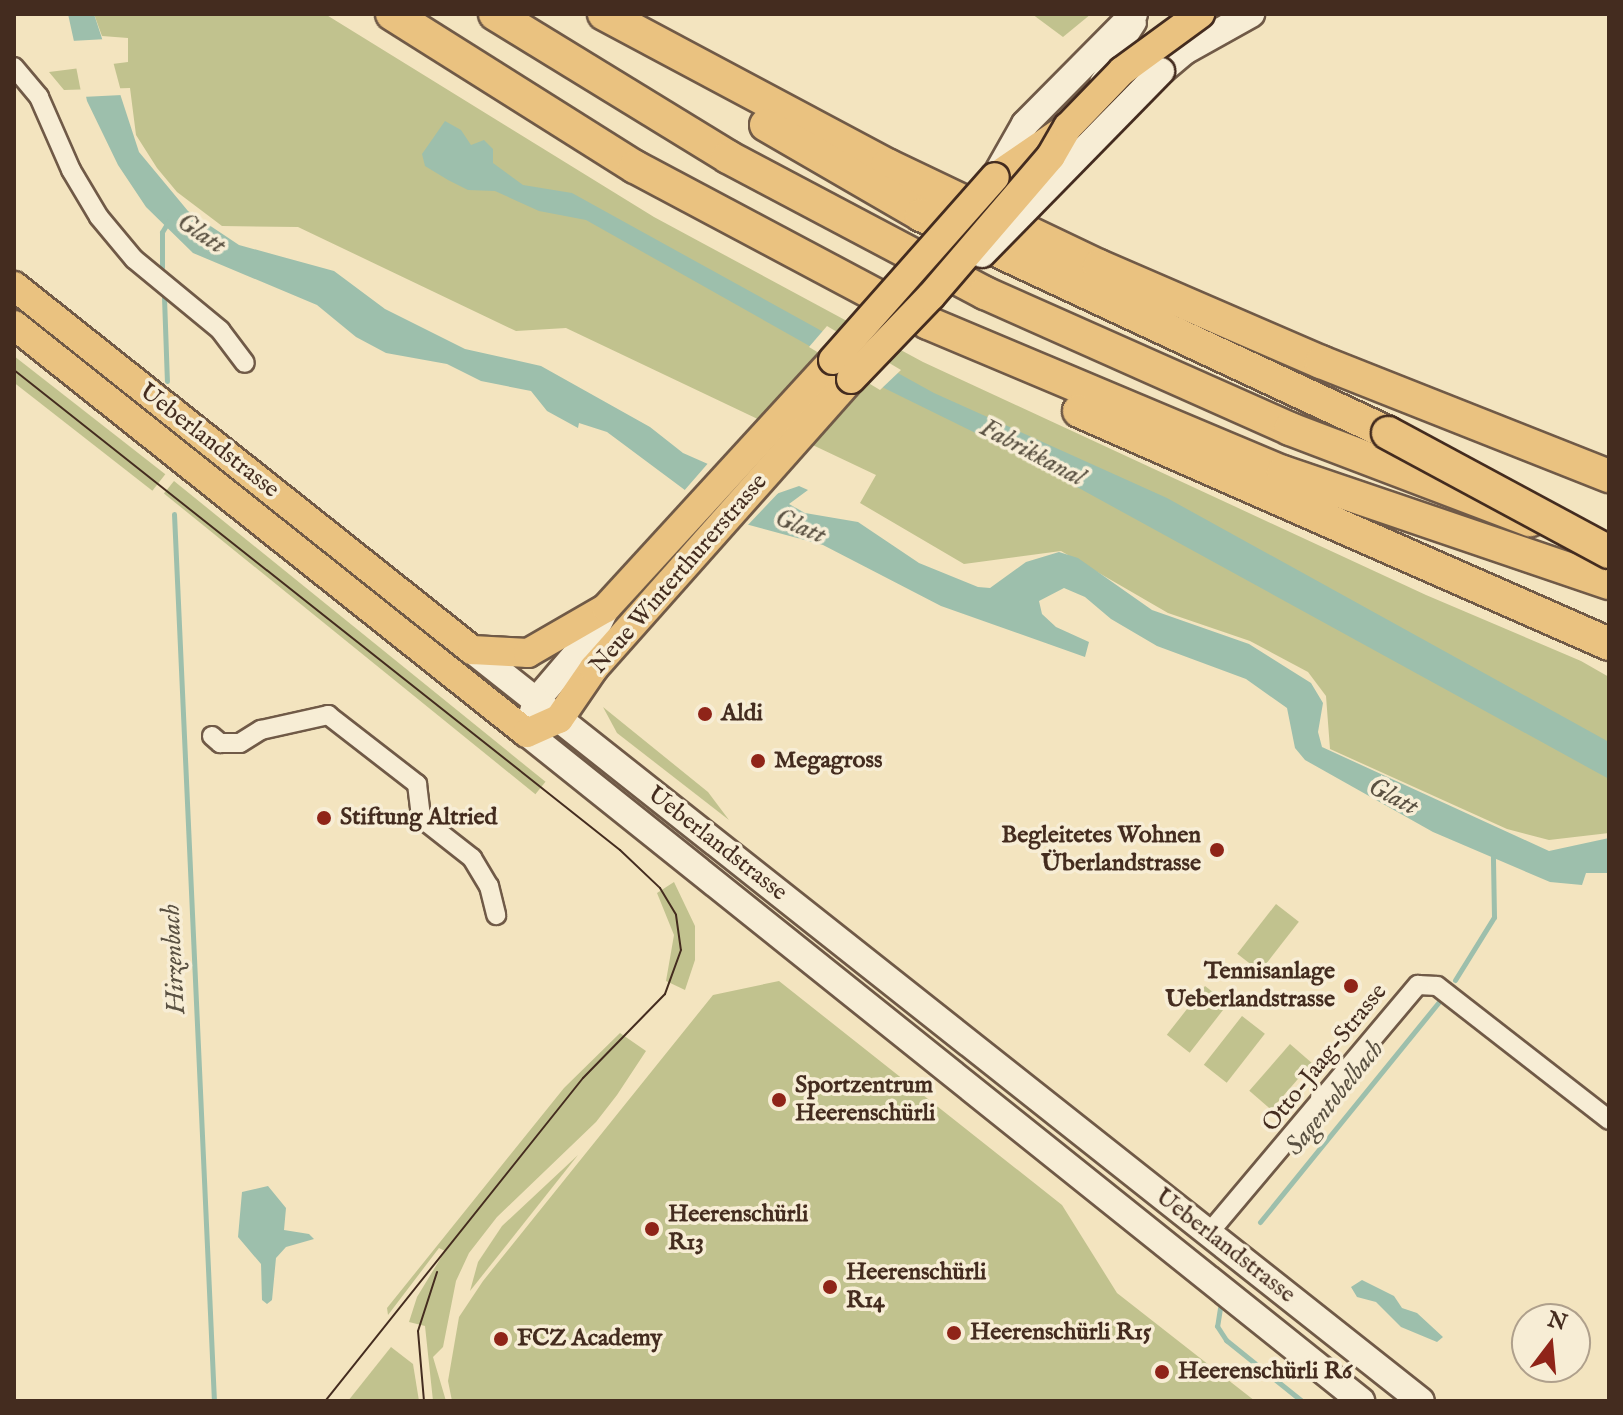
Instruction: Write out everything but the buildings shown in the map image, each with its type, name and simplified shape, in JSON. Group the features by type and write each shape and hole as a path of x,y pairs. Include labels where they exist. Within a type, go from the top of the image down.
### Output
{"highway":[{"path":"392,14 635,167 930,310 1283,472 1609,583"},
{"path":"495,14 600,81 855,227 1069,333 1367,460 1609,546"},
{"path":"604,14 887,165 1085,260 1321,362 1609,476"},
{"path":"651,40 760,121 878,192 1388,433 1609,552"},
{"path":"600,81 699,123 1023,281 1319,402"},
{"path":"930,310 1025,386 1609,644"}],"main road":[{"name":"Neue Winterthurerstrasse","path":"559,719 681,549 995,177 1025,124 1134,14"},
{"name":"Neue Winterthurerstrasse","path":"930,310 1122,71 1200,14"},
{"name":"Neue Winterthurerstrasse","path":"472,650 528,653 606,608 681,549 930,310 1161,71 1185,51 1251,14"},
{"name":"Neue Winterthurerstrasse","path":"995,177 1065,141"},
{"name":"Ueberlandstrasse","path":"14,286 1421,1401"},
{"name":"Ueberlandstrasse","path":"14,325 1188,1258 1361,1401"},
{"name":"Neue Winterthurerstrasse","path":"527,733 536,701 594,633 606,608"},
{"path":"527,733 559,719"},
{"path":"1188,1258 1208,1234"}],"street":[{"path":"1065,141 1143,14"},
{"path":"14,67 39,97 71,170 99,217 134,259 220,330 245,363"},
{"path":"212,736 220,743 240,743 261,730 328,715 417,784 421,818 472,858 489,886 496,915"},
{"name":"Otto-Jaag-Strasse","path":"1208,1234 1418,985 1437,986 1609,1120"}],"green space":[{"path":"94,14 325,14 654,217 923,362 1426,595 1581,661 1609,677 1609,833 1549,840 1507,829 1330,749 1326,696 1308,672 1250,641 1168,613 1061,551 964,564 860,503 876,475 566,328 516,331 298,227 222,226 177,192 157,168 136,135 130,88 64,90 49,72 128,62 128,38 102,36"},
{"path":"1032,14 1091,14 1063,37"},
{"path":"14,356 165,474 152,491 14,383"},
{"path":"174,481 545,782 535,794 164,493"},
{"path":"603,707 708,792 729,820 617,733"},
{"path":"674,882 695,926 695,960 685,990 666,981 674,935 657,893"},
{"path":"1276,904 1299,922 1260,971 1237,954"},
{"name":"Sportzentrum Heerenschürli","path":"779,981 1062,1205 1117,1293 1255,1401 452,1401 448,1381 459,1317 483,1281 713,995"},
{"path":"1205,986 1228,1004 1190,1053 1167,1035"},
{"path":"1242,1016 1265,1034 1227,1083 1204,1065"},
{"path":"620,1033 646,1051 617,1095 596,1122 497,1217 469,1253 456,1281 443,1347 433,1357 446,1401 433,1401 425,1326 409,1322 417,1297 445,1251 439,1248 388,1315 387,1308 564,1088"},
{"path":"1290,1044 1312,1063 1271,1110 1249,1091"},
{"path":"578,1155 470,1291 478,1262 502,1226"},
{"path":"391,1347 413,1364 419,1401 348,1401"}],"water":[{"name":"Glatt","path":"68,14 94,14 139,152 188,211 239,245 334,271 385,309 465,349 541,366 650,427 683,453 776,494 799,486 808,490 789,504 805,513 858,522 919,563 978,587 990,588 1026,562 1059,552 1078,558 1152,610 1249,644 1311,683 1323,703 1318,732 1322,747 1549,851 1609,838 1609,873 1586,873 1582,885 1550,882 1433,832 1305,760 1295,748 1287,708 1246,679 1157,646 1111,619 1085,597 1064,588 1039,601 1042,614 1056,627 1089,642 1085,657 941,606 823,545 738,522 709,508 607,432 579,423 578,428 547,411 531,391 481,381 447,364 386,353 356,337 317,305 193,253 146,207 118,165 87,101"},
{"name":"Fabrikkanal","path":"445,121 461,130 471,145 484,140 493,149 493,163 523,185 572,193 934,393 1167,498 1609,742 1609,779 1004,447 886,389 586,220 539,211 495,191 468,190 448,180 425,166 422,154"},
{"path":"268,1186 286,1208 284,1230 309,1234 314,1239 286,1247 276,1258 272,1300 267,1304 262,1300 261,1264 238,1237 242,1192"},
{"path":"1362,1280 1394,1296 1402,1308 1417,1313 1443,1337 1437,1342 1401,1327 1376,1302 1357,1297 1351,1287"}],"pier":[{"path":"107,39 122,95 82,97 71,41"},
{"path":"827,326 901,370 880,390 809,347"},
{"path":"710,461 776,490 783,488 745,528 736,525 683,492"}],"waterway":[{"name":"Hirzenbach","path":"162,267 162,232 168,222"},
{"name":"Hirzenbach","path":"164,297 167,381"},
{"name":"Hirzenbach","path":"174,514 214,1401"},
{"name":"Sagentobelbach","path":"1455,980 1494,917 1493,857"},
{"name":"Sagentobelbach","path":"1260,1222 1441,999"},
{"name":"Sagentobelbach","path":"1220,1308 1217,1326 1226,1340 1302,1401"}],"tram line":[{"path":"14,370 620,850 660,888 676,915 681,950 665,994 583,1078 325,1401"},
{"path":"424,1401 418,1331 437,1272"}],"place":[{"name":"Aldi","path":"705,714"},
{"name":"Megagross","path":"758,761"},
{"name":"Stiftung Altried","path":"324,818"},
{"name":"Begleitetes Wohnen Überlandstrasse","path":"1217,850"},
{"name":"Tennisanlage Ueberlandstrasse","path":"1351,986"},
{"name":"Sportzentrum Heerenschürli","path":"779,1100"},
{"name":"Heerenschürli R13","path":"652,1229"},
{"name":"Heerenschürli R14","path":"830,1287"},
{"name":"Heerenschürli R15","path":"954,1333"},
{"name":"FCZ Academy","path":"501,1339"},
{"name":"Heerenschürli R6","path":"1162,1372"}]}
